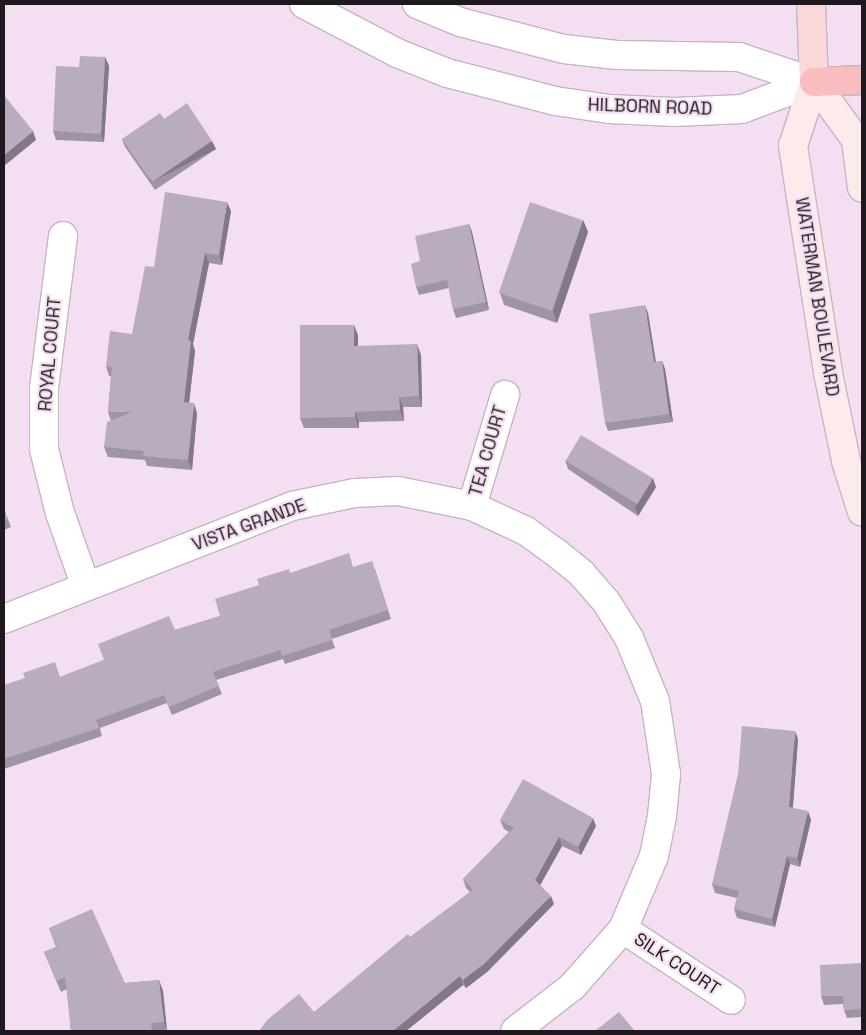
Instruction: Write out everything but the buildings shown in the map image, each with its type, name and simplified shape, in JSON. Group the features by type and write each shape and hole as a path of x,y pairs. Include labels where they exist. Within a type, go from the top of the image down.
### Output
{"highway":[{"path":"814,82 862,80"}],"main road":[{"name":"WATERMAN BOULEVARD","path":"811,4 814,82 793,146 828,373 846,460 862,512"},
{"path":"814,82 856,140 862,188"}],"street":[{"name":"HILBORN ROAD","path":"304,4 398,54 439,70 555,101 610,109 675,112 742,109 814,82"},
{"path":"417,4 460,22 564,49 617,56 739,57 814,82"},
{"name":"ROYAL COURT","path":"64,236 44,388 44,449 60,513 86,587"},
{"name":"TEA COURT","path":"472,506 505,395"},
{"name":"VISTA GRANDE","path":"4,619 292,506 355,493 398,491 472,506 526,532 582,574 607,602 630,638 655,701 666,774 662,816 654,856 623,929 573,986 515,1031"},
{"name":"SILK COURT","path":"623,929 731,1000"}]}
